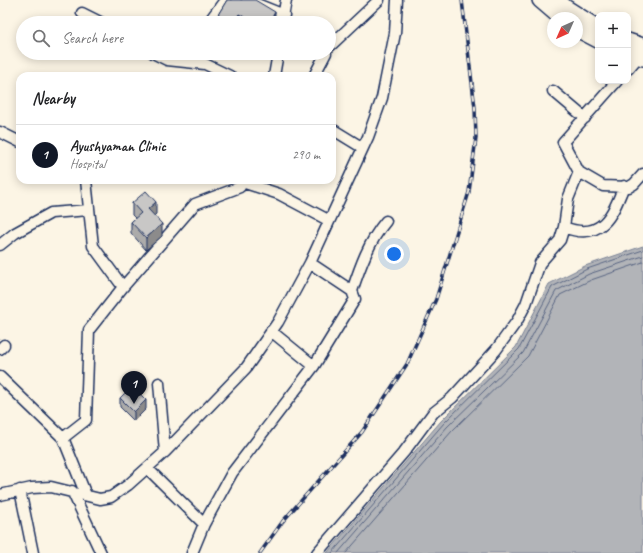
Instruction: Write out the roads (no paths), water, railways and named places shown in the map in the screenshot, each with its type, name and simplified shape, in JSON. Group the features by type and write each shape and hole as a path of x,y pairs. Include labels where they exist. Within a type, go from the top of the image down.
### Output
{"highway":[{"path":"540,0 554,12"},
{"path":"557,0 565,8 595,26"},
{"path":"583,32 595,38"},
{"path":"631,45 638,53"}],"street":[{"path":"213,16 225,0"},
{"path":"247,0 277,16"},
{"path":"283,16 286,0"},
{"path":"336,40 379,0"},
{"path":"0,495 20,490 51,487 100,499 111,497 166,452 246,368 271,331 310,263 328,220 363,148 382,98 395,33 397,0"},
{"path":"82,13 88,16"},
{"path":"631,64 638,53"},
{"path":"167,60 205,64 222,72"},
{"path":"275,72 277,60"},
{"path":"316,72 322,60"},
{"path":"614,84 563,142 579,172 603,186 624,186 634,184 643,174"},
{"path":"553,90 585,118"},
{"path":"336,131 363,148"},
{"path":"0,132 16,140"},
{"path":"317,553 404,452 433,413 452,398 501,344 517,321 526,304 540,263 560,240 564,227 568,199 579,172"},
{"path":"86,184 93,246 123,287"},
{"path":"63,438 86,420 89,330 123,287 195,204 240,188 241,184"},
{"path":"251,184 279,194 328,220"},
{"path":"564,227 577,232 589,231 602,226 611,217 624,186"},
{"path":"0,245 15,233 51,214 89,210"},
{"path":"352,291 360,269 377,232 386,221"},
{"path":"192,553 204,524 232,473 314,366 355,299 352,291 310,263"},
{"path":"271,331 314,366"},
{"path":"0,377 63,438 86,495"},
{"path":"159,383 166,452"},
{"path":"147,468 204,524"},
{"path":"20,490 34,553"},
{"path":"72,491 102,553"}],"water":[{"path":"643,246 643,553 327,553 441,421 516,347 549,284 585,266"}],"railway":[{"path":"260,553 283,521 362,432 407,364 436,299 469,192 476,138 475,108 462,0"}],"place":[{"name":"Ayushyaman Clinic","path":"134,404"}]}
